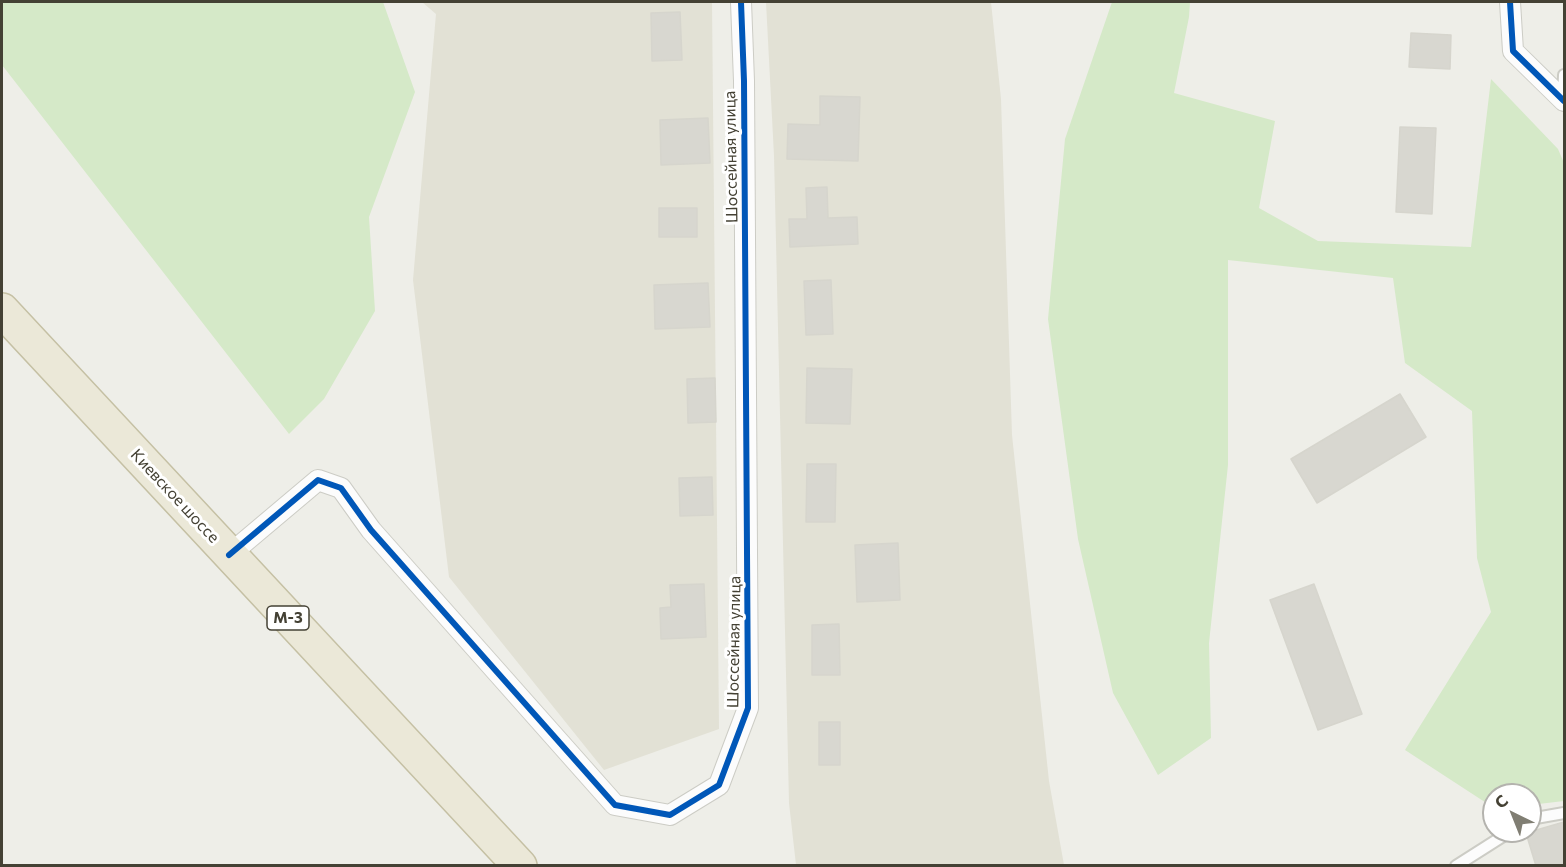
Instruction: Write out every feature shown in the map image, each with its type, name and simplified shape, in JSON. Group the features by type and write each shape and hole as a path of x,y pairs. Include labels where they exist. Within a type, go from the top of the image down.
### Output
{"highway":[{"name":"Киевское шоссе","path":"2,310 520,866"}],"street":[{"name":"Шоссейная улица","path":"230,555 318,480 341,488 371,530 615,805 670,815 719,785 748,708 744,81 741,2"},
{"path":"1510,2 1513,51 1564,100"}],"lane":[{"path":"1564,75 1564,100"},
{"path":"1542,817 1564,813"},
{"path":"1456,866 1492,843"}],"shaded area":[{"path":"422,2 712,2 719,729 604,770 449,577 413,280 436,14"},
{"path":"766,2 991,2 1001,99 1012,435 1049,781 1064,865 796,865 789,803 774,156"}],"green space":[{"path":"2,2 383,2 415,92 369,217 375,311 324,399 289,434 2,65"},
{"path":"1112,2 1190,2 1174,93 1275,121 1259,208 1318,241 1471,247 1491,79 1558,149 1564,163 1564,801 1542,804 1542,783 1482,783 1482,800 1405,750 1491,612 1477,558 1472,411 1405,363 1393,278 1228,260 1228,465 1209,643 1211,738 1158,775 1113,693 1078,539 1048,319 1065,139"}],"building":[{"path":"680,12 682,60 652,61 651,13"},
{"path":"1411,33 1451,35 1450,69 1409,67"},
{"path":"820,96 860,97 858,161 787,159 788,124 820,125"},
{"path":"708,118 710,163 661,165 660,120"},
{"path":"1400,127 1436,128 1432,214 1396,212"},
{"path":"827,187 828,218 857,217 858,244 790,247 789,219 807,219 806,188"},
{"path":"659,208 697,208 697,237 659,237"},
{"path":"831,280 833,334 806,335 804,281"},
{"path":"708,283 710,327 655,329 654,285"},
{"path":"807,368 852,369 850,424 806,423"},
{"path":"715,378 716,422 688,423 687,379"},
{"path":"1400,394 1426,437 1317,503 1291,459"},
{"path":"807,464 836,464 835,522 806,522"},
{"path":"712,477 713,515 680,516 679,478"},
{"path":"898,543 900,600 857,602 855,545"},
{"path":"704,584 706,637 661,639 660,608 671,607 670,585"},
{"path":"1314,584 1362,714 1318,730 1270,600"},
{"path":"839,624 840,675 812,675 812,625"},
{"path":"819,722 840,722 840,765 819,765"},
{"path":"1564,822 1564,866 1536,866 1529,843 1542,843 1542,828"}],"cycle path":[{"path":"229,555 318,480 341,488 371,530 615,805 670,815 719,785 748,708 744,81 741,2"},
{"path":"1510,2 1513,51 1564,101"}]}
